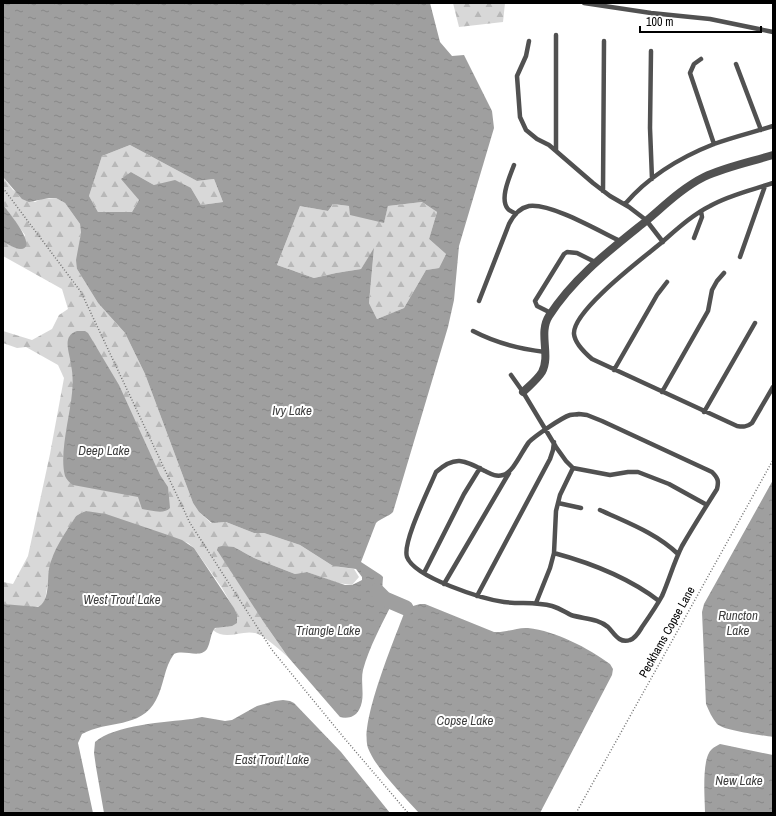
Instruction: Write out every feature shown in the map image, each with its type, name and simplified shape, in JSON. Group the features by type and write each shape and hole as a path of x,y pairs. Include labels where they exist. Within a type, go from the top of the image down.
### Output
{"street":[{"path":"523,392 538,378 542,371 545,352 545,325 550,314 567,291 595,262 688,186 713,173 773,155"}],"lane":[{"path":"584,3 710,20 773,32"},
{"path":"556,35 556,151"},
{"path":"529,41 526,56 517,76 520,117 526,130 537,139 549,145 603,191 625,204 646,220 663,242"},
{"path":"603,191 604,41"},
{"path":"651,51 650,128 652,179"},
{"path":"701,60 694,64 690,73 714,144"},
{"path":"736,64 761,130"},
{"path":"625,204 636,191 652,179 686,158 714,144 773,126"},
{"path":"514,165 504,193 504,201 507,208 516,214"},
{"path":"773,183 724,199 708,206 612,284 587,310 576,326 574,334 576,341 592,359 736,426 743,427 752,423 773,387"},
{"path":"740,257 765,186"},
{"path":"479,300 509,224 516,214 528,206 538,206 554,211 620,241"},
{"path":"694,238 702,217 702,211"},
{"path":"550,314 537,306 535,301 564,254 566,252 577,254 595,262"},
{"path":"662,392 708,310 712,290 724,273"},
{"path":"614,370 657,295 667,282"},
{"path":"535,308 550,314"},
{"path":"704,412 755,323"},
{"path":"472,331 509,346 545,352"},
{"path":"511,375 566,461 573,468 610,476 628,472 638,472 669,484 707,505"},
{"path":"444,584 528,443 535,436 570,415 588,415 712,472 719,483 717,489 678,554 653,612 635,637 624,641 618,638 608,627 601,623 573,615 556,607 536,603 491,600 476,596 444,584 418,570 410,563 406,549 409,537 436,472 444,465 456,460 463,460 492,475 505,475 510,471"},
{"path":"476,596 550,459 554,442"},
{"path":"424,573 464,494 480,468"},
{"path":"536,603 550,568 554,553 556,511 560,495 573,468"},
{"path":"558,504 581,508"},
{"path":"600,510 649,532 667,544 678,554"},
{"path":"554,553 574,558 626,579 646,590 659,601"}],"path":[{"path":"3,188 81,292 190,523 272,650 408,813"},
{"name":"Peckhams Copse Lane","path":"576,813 773,460"}],"green space":[{"path":"453,3 505,3 503,22 459,27"},
{"path":"130,145 197,181 214,179 223,202 201,205 191,188 154,185 131,172 139,200 132,212 98,212 89,196 102,156"},
{"path":"3,177 13,190 35,202 41,199 56,198 65,203 80,224 81,233 77,269 98,303 125,333 145,374 193,503 199,512 211,523 226,522 254,533 264,533 300,545 333,566 354,569 359,577 352,585 338,583 307,572 295,574 254,558 234,547 265,624 288,657 258,634 247,633 224,635 213,630 218,627 227,627 237,614 222,588 194,548 188,543 86,511 76,516 52,558 45,600 42,605 29,607 3,604 3,582 13,584 28,556 50,454 64,378 58,365 26,347 17,348 3,343 3,331 32,340 52,329 59,315 68,309 62,289 3,256 3,242 19,249 25,235 3,205"},
{"path":"422,202 437,212 429,239 446,254 439,268 426,270 404,308 377,319 369,303 374,249 361,269 314,278 277,265 300,206 328,211 333,204 349,206 384,222 388,206"}],"water":[{"name":"Ivy Lake","path":"3,3 430,3 440,42 452,56 464,55 492,111 494,128 459,246 454,300 448,327 393,512 376,523 361,562 383,577 382,591 392,599 393,602 376,636 363,670 362,701 359,710 353,716 348,718 340,717 288,657 217,550 218,547 222,546 234,547 254,558 295,574 307,572 345,585 352,585 362,580 362,577 356,569 333,566 300,545 264,533 254,533 226,522 212,523 199,512 193,503 145,374 125,333 98,303 77,269 76,260 81,233 80,224 65,203 56,198 29,202 22,199 3,177","holes":["130,145 197,181 214,179 223,202 201,205 191,188 175,180 154,185 131,172 121,179 139,200 132,212 98,212 89,196 102,156","422,202 437,212 429,239 446,254 439,268 426,270 404,308 377,319 369,303 374,248 361,269 314,278 277,265 300,206 328,211 333,204 349,206 350,215 384,223 388,206"]},
{"path":"3,205 20,228 26,242 26,247 19,249 3,242"},
{"name":"Deep Lake","path":"77,331 85,331 88,333 119,385 160,475 168,487 170,508 167,510 157,512 142,509 138,497 73,485 65,476 63,457 73,383 68,341 72,333"},
{"name":"Runcton Lake","path":"773,480 773,737 727,729 717,724 712,717 706,704 702,612 704,604"},
{"name":"West Trout Lake","path":"86,511 106,514 165,534 182,540 194,548 234,608 237,614 237,623 232,626 215,628 207,649 204,652 196,654 174,654 168,665 159,695 150,709 142,716 123,723 102,727 82,734 78,743 93,813 3,813 3,604 38,607 42,604 46,596 49,569 53,555 76,516"},
{"name":"Copse Lake","path":"425,604 494,632 528,628 560,636 592,652 610,664 613,669 612,675 540,813 419,813 377,765 368,748 367,736 373,700 406,608"},
{"name":"East Trout Lake","path":"283,700 294,703 341,752 390,813 104,813 94,753 95,742 104,736 141,725 202,717 225,721 232,720 257,706"},
{"name":"New Lake","path":"720,744 773,755 773,813 705,813 704,779 706,761 712,749"}],"waterway":[{"path":"377,591 385,599 406,608"}],"water label":[{"name":"Triangle Lake","path":"328,630"}]}
